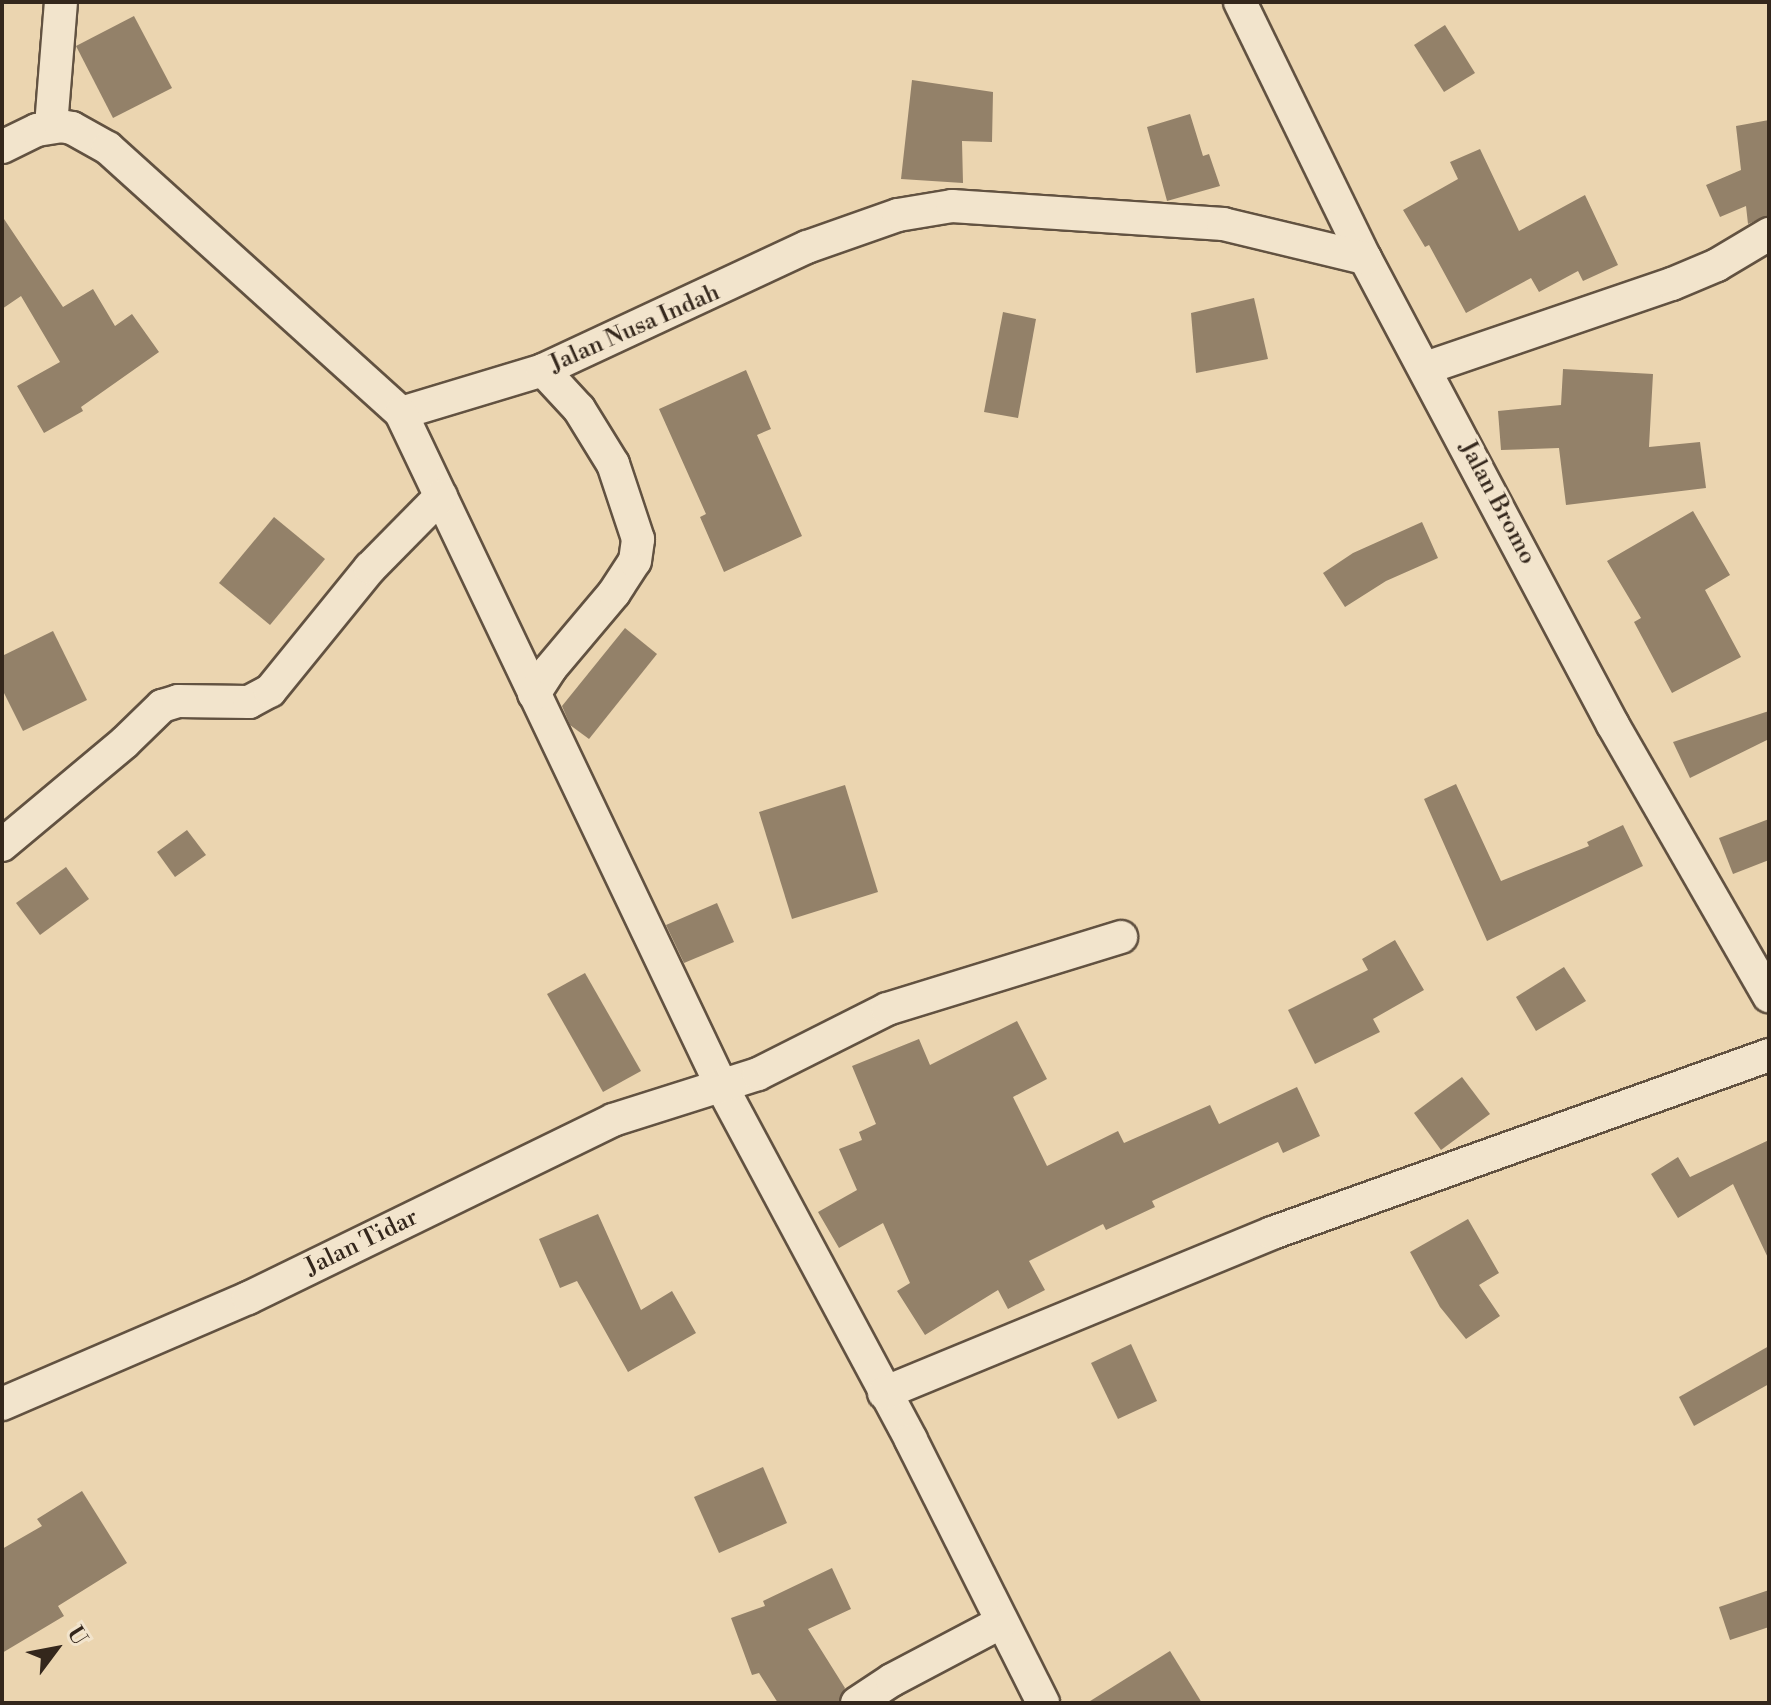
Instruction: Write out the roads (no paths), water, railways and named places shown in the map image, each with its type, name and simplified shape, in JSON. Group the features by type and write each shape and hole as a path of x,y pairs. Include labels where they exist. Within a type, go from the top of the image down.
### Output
{"street":[{"path":"51,126 61,2"},
{"name":"Jalan Bromo","path":"1240,2 1365,258 1613,725 1769,996"},
{"path":"2,147 51,126 72,128 108,148 401,413 722,1087 1043,1703"},
{"name":"Jalan Nusa Indah","path":"401,413 543,370 807,247 898,215 952,206 1223,224 1365,258"},
{"path":"1426,368 1672,284 1717,265 1769,234"},
{"path":"534,694 550,669 614,593 635,561 638,539 613,464 579,409 543,370"},
{"path":"2,845 125,742 162,706 178,701 249,702 270,691 360,579 441,496"},
{"name":"Jalan Tidar","path":"2,1404 248,1298 613,1120 651,1105 722,1087 758,1074 887,1009 1121,937"},
{"path":"884,1393 1272,1233 1769,1055"},
{"path":"857,1703 892,1680 1002,1622"}]}
